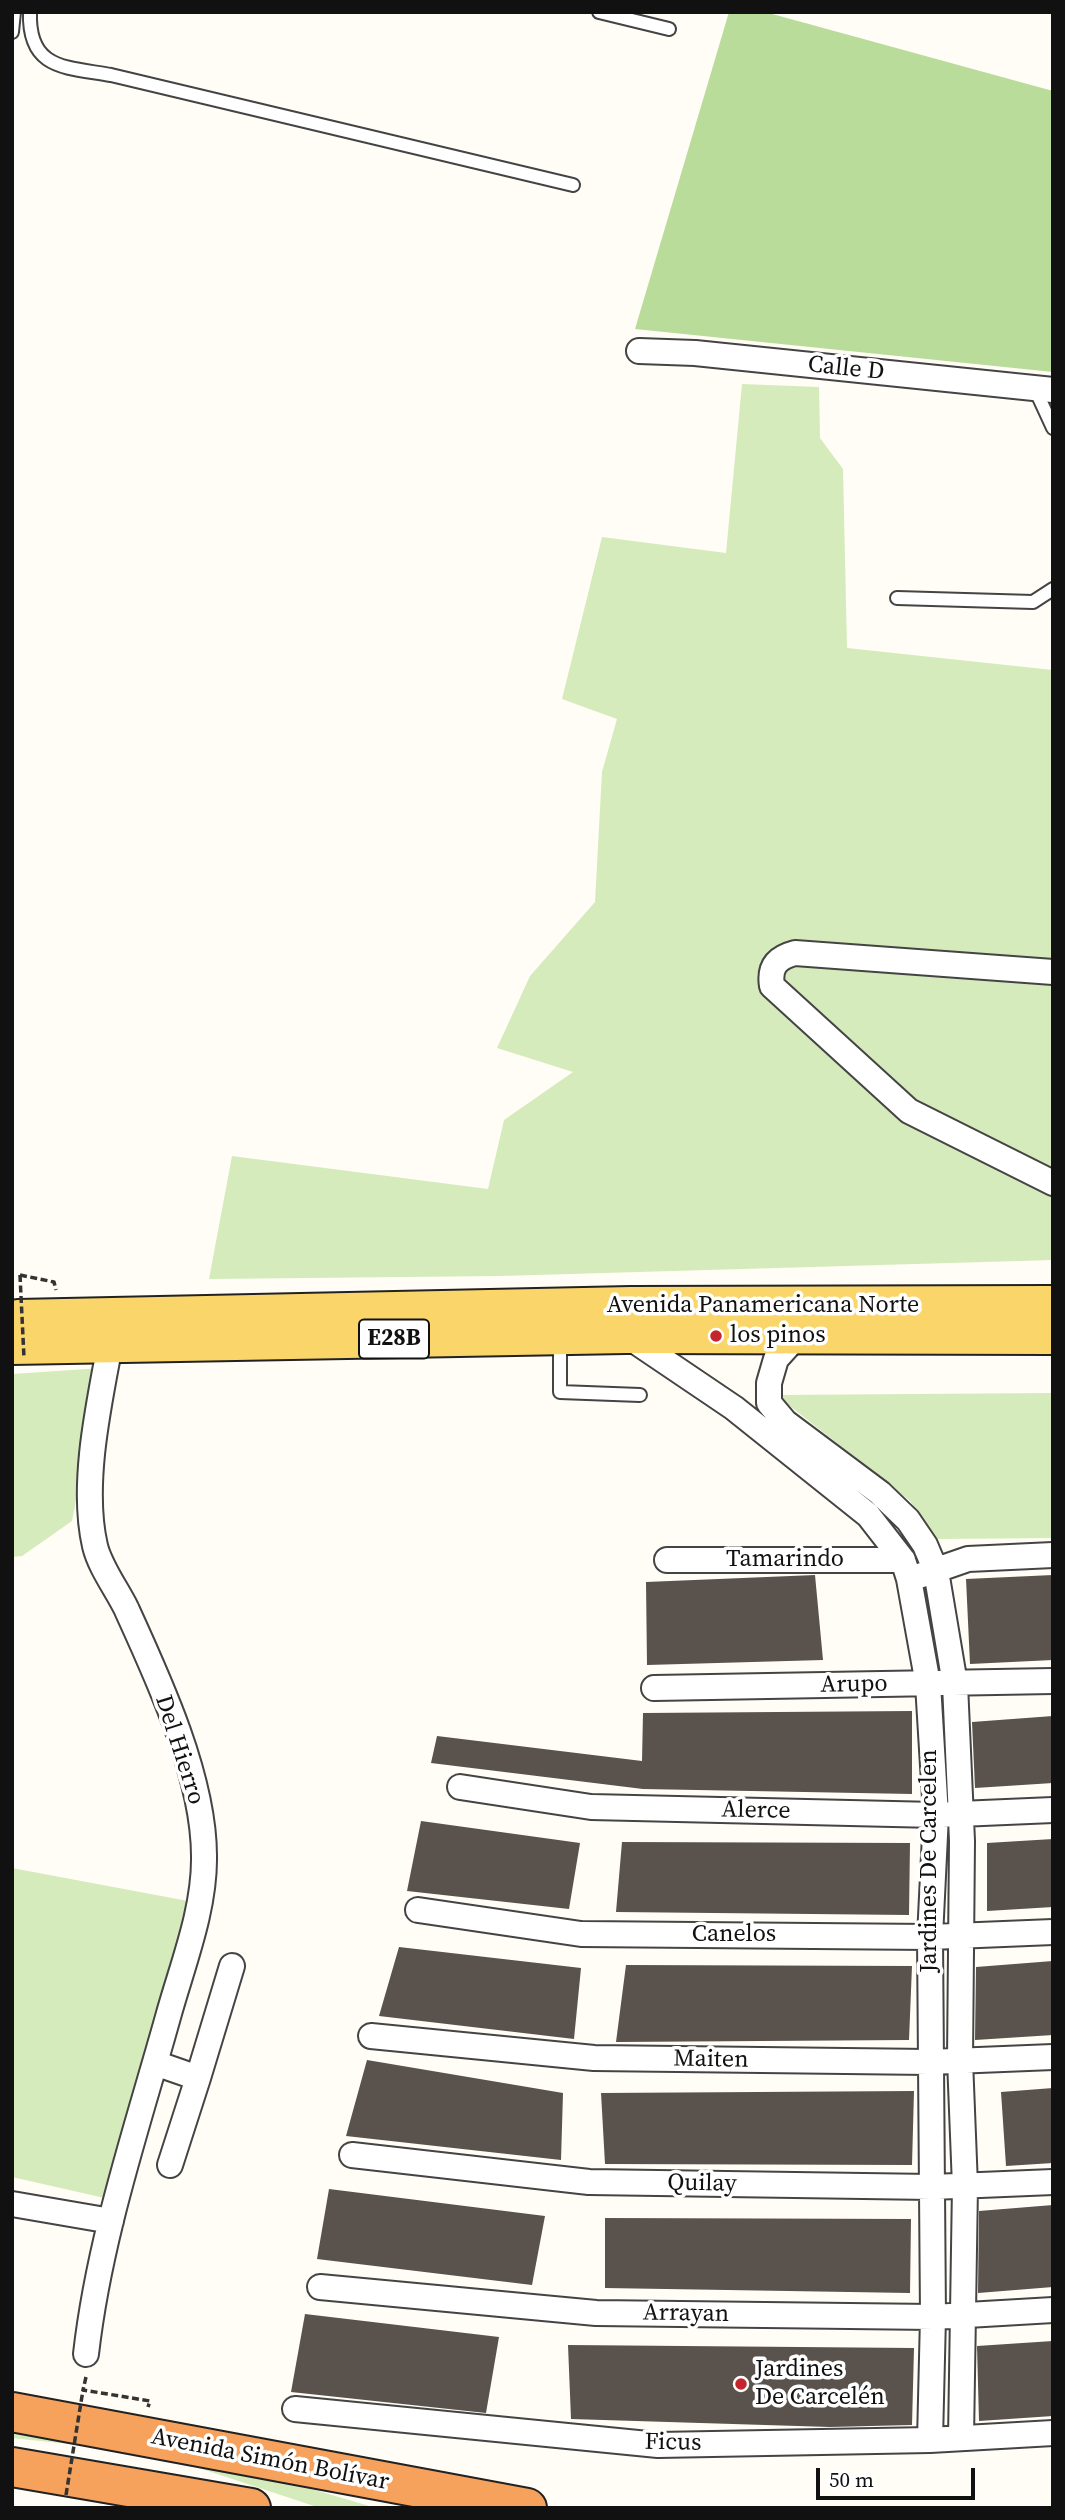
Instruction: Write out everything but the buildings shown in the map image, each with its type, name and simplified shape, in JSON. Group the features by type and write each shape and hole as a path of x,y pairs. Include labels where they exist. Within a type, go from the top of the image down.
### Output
{"highway":[{"name":"Avenida Simón Bolívar","path":"12,2412 527,2508"},
{"name":"Avenida Simón Bolívar","path":"12,2467 251,2508"}],"main road":[{"name":"Avenida Panamericana Norte","path":"18,1352 113,1331 631,1306 1053,1306"},
{"name":"Avenida Panamericana Norte","path":"12,1319 113,1331 796,1337 1053,1335"}],"street":[{"name":"Calle D","path":"639,351 695,353 1044,389"},
{"path":"1053,972 795,953 783,956 774,964 771,974 772,986 909,1111 1053,1183"},
{"name":"Del Hierro","path":"87,2361 91,2311 111,2221 196,1916 205,1857 199,1795 126,1609 96,1548 88,1493 113,1331"},
{"name":"Jardines De Carcelen","path":"626,1334 734,1408 867,1515 886,1534 906,1570 928,1685 936,1815 930,1937 933,2317 930,2440"},
{"name":"Jardines De Carcelen","path":"796,1337 776,1359 769,1383 769,1403 785,1422 880,1493 908,1520 925,1545 936,1571 955,1684 961,1815 960,2060 965,2186 961,2438"},
{"name":"Tamarindo","path":"667,1560 936,1571 968,1559 1053,1555"},
{"name":"Arupo","path":"654,1688 1053,1681"},
{"name":"Alerce","path":"460,1787 591,1807 936,1815 1053,1810"},
{"name":"Canelos","path":"418,1910 581,1934 930,1937 1053,1932"},
{"path":"170,2165 232,1966"},
{"name":"Maiten","path":"370,2036 594,2058 929,2062 1053,2057"},
{"path":"155,2063 198,2078"},
{"name":"Quilay","path":"352,2155 589,2182 932,2187 1053,2182"},
{"path":"12,2204 111,2221"},
{"name":"Arrayan","path":"320,2287 596,2313 933,2317 1053,2310"},
{"name":"Ficus","path":"295,2409 658,2445 930,2440 1053,2433"}],"lane":[{"path":"12,32 14,12"},
{"path":"30,12 32,42 42,58 60,66 111,75 573,185"},
{"path":"599,12 669,29"},
{"path":"1044,389 1053,428"},
{"path":"897,598 1033,602 1053,589"},
{"path":"560,1335 560,1392 640,1395"}],"path":[{"path":"18,1352 20,1275 54,1282"},
{"path":"66,2495 87,2361"},
{"path":"83,2390 110,2395"}],"green space":[{"path":"729,12 765,12 1053,91 1053,372 635,329"},
{"path":"742,384 819,387 820,438 843,469 847,648 1053,670 1053,1260 500,1276 209,1279 232,1156 488,1189 504,1120 573,1072 497,1048 530,976 595,902 602,772 617,719 562,699 602,537 726,553"},
{"path":"102,1368 72,1521 22,1556 12,1557 12,1374"},
{"path":"1053,1393 1053,1538 937,1539 910,1501 776,1395"},
{"path":"12,1868 188,1901 109,2199 12,2177"},
{"path":"12,2425 288,2482 376,2508 320,2508 184,2463 126,2450 12,2438"}],"place":[{"name":"los pinos","path":"716,1336"},
{"name":"Jardines De Carcelén","path":"741,2384"}]}
